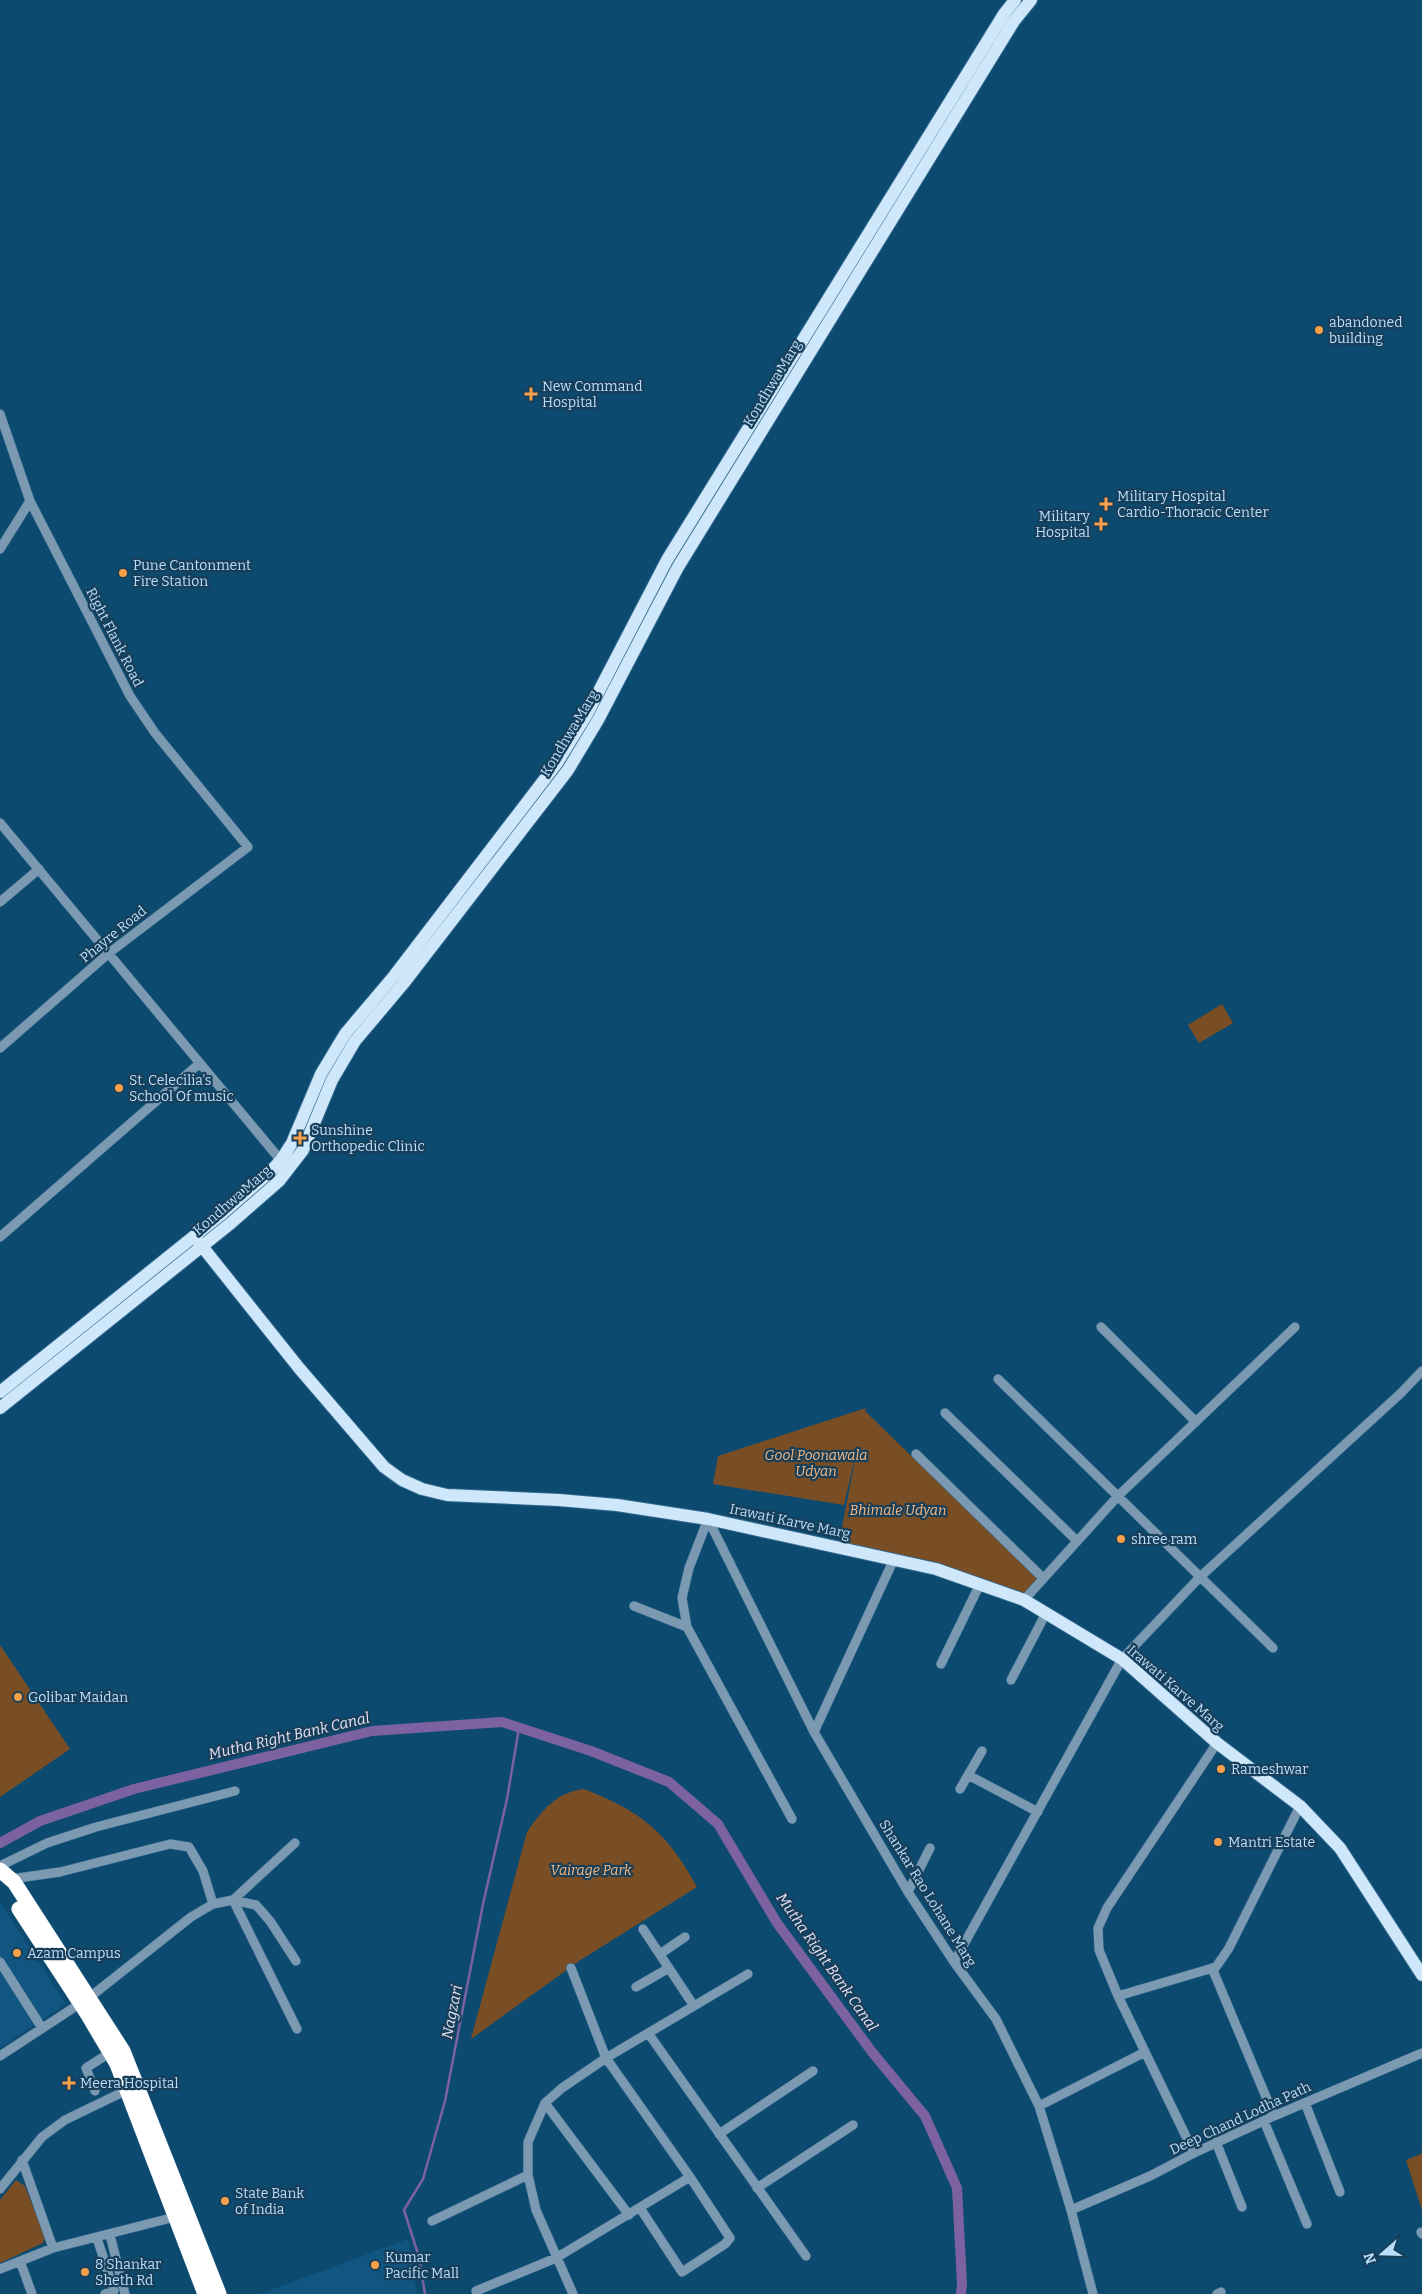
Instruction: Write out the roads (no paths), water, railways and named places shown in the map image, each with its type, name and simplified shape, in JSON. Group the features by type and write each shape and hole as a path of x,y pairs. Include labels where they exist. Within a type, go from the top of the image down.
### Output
{"highway":[{"path":"3,1872 6,1888 85,2000 116,2053 201,2265 204,2294"},
{"path":"116,2053 127,2090 175,2217 219,2294"}],"main road":[{"name":"Kondhwa Marg","path":"0,1408 198,1242 270,1172 285,1164 321,1074 345,1034 394,976 558,763 587,714 667,560 766,409 1004,14 1015,0"},
{"name":"Kondhwa Marg","path":"778,389 1009,30 1031,0"},
{"name":"Kondhwa Marg","path":"0,1392 198,1242"},
{"name":"Irawati Karve Marg","path":"198,1242 299,1368 384,1467 402,1480 422,1489 447,1495 607,1504 708,1519 894,1559 980,1584 1024,1600 1046,1613 1122,1659 1216,1743 1300,1806 1340,1848 1422,1975"},
{"path":"201,2265 223,2294"}],"street":[{"name":"Right Flank Road","path":"0,414 30,501 130,696 155,733 248,847"},
{"path":"0,548 30,501"},
{"path":"0,823 285,1164"},
{"name":"Phayre Road","path":"0,1048 109,954 248,847"},
{"path":"0,902 38,869"},
{"path":"0,1237 200,1063"},
{"path":"1101,1327 1196,1422"},
{"path":"1024,1600 1118,1496 1295,1327"},
{"path":"954,1962 1122,1659 1200,1577 1401,1393 1422,1371"},
{"path":"998,1379 1273,1648"},
{"path":"945,1413 1077,1541"},
{"path":"916,1454 1042,1578"},
{"path":"708,1519 690,1568 682,1598 686,1628 792,1819"},
{"name":"Shankar Rao Lohane Marg","path":"708,1519 814,1732 908,1892 954,1962 996,2019 1039,2106 1071,2210 1093,2294"},
{"path":"814,1732 894,1559"},
{"path":"941,1664 980,1584"},
{"path":"634,1606 686,1628"},
{"path":"1011,1680 1046,1613"},
{"path":"1194,2153 1118,1996 1098,1950 1098,1928 1107,1908 1216,1743"},
{"path":"960,1789 982,1751"},
{"path":"968,1775 1038,1812"},
{"path":"3,1872 47,1844 96,1827 235,1790"},
{"path":"1118,1996 1212,1968 1222,1960 1300,1806"},
{"path":"233,1900 295,1843"},
{"path":"3,1872 60,1872 170,1844 189,1847 203,1871 212,1904"},
{"path":"908,1892 930,1848"},
{"path":"233,1900 297,2029"},
{"path":"0,2056 85,2000 191,1917 212,1904 233,1900 256,1905 270,1921 296,1961"},
{"path":"643,1929 694,2006"},
{"path":"660,1954 685,1937"},
{"path":"0,1962 42,2028"},
{"path":"571,1968 606,2058 690,2177 730,2238 725,2244 682,2272 640,2208"},
{"path":"636,1987 669,1968"},
{"path":"1212,1968 1274,2116"},
{"path":"573,2294 536,2210 528,2175 528,2142 545,2103 562,2088 606,2058 748,1974"},
{"path":"648,2033 806,2256"},
{"path":"1039,2106 1145,2052"},
{"path":"95,2090 86,2068 116,2053"},
{"name":"Deep Chand Lodha Path","path":"1071,2210 1150,2176 1216,2142 1274,2116 1422,2053"},
{"path":"719,2134 813,2071"},
{"path":"0,2189 42,2137 65,2120 127,2090"},
{"path":"545,2103 629,2215"},
{"path":"1304,2103 1340,2192"},
{"path":"1264,2121 1307,2224"},
{"path":"757,2188 854,2125"},
{"path":"1216,2142 1242,2207"},
{"path":"22,2160 54,2248"},
{"path":"432,2220 528,2175"},
{"path":"476,2291 556,2258 690,2177"},
{"path":"0,2274 54,2248 175,2217"},
{"path":"110,2235 125,2294"},
{"path":"98,2238 114,2291 105,2294"},
{"path":"0,2269 21,2264"},
{"path":"21,2264 32,2294"}],"waterway":[{"name":"Mutha Right Bank Canal","path":"0,1843 40,1821 134,1789 372,1731 502,1722 591,1751 669,1782 718,1824 777,1923 872,2052 925,2116 957,2188 961,2294"},
{"name":"Nagzari","path":"425,2294 419,2257 404,2210 423,2179 445,2101 483,1904 507,1799 519,1728"}],"place":[{"name":"abandoned building","path":"1319,330"},
{"name":"New Command Hospital","path":"531,394"},
{"name":"Military Hospital Cardio-Thoracic Center","path":"1106,504"},
{"name":"Military Hospital","path":"1101,524"},
{"name":"Pune Cantonment Fire Station","path":"123,573"},
{"name":"St. Celecilia's School Of music","path":"119,1088"},
{"name":"Sunshine Orthopedic Clinic","path":"300,1138"},
{"name":"shree ram","path":"1121,1539"},
{"name":"Golibar Maidan","path":"18,1697"},
{"name":"Rameshwar","path":"1221,1769"},
{"name":"Mantri Estate","path":"1218,1842"},
{"name":"Azam Campus","path":"17,1953"},
{"name":"Meera Hospital","path":"69,2083"},
{"name":"State Bank of India","path":"225,2201"},
{"name":"Kumar Pacific Mall","path":"375,2265"},
{"name":"8 Shankar Sheth Rd","path":"85,2272"}],"park label":[{"name":"Gool Poonawala Udyan","path":"816,1464"},
{"name":"Bhimale Udyan","path":"898,1510"},
{"name":"Vairage Park","path":"591,1870"}]}
